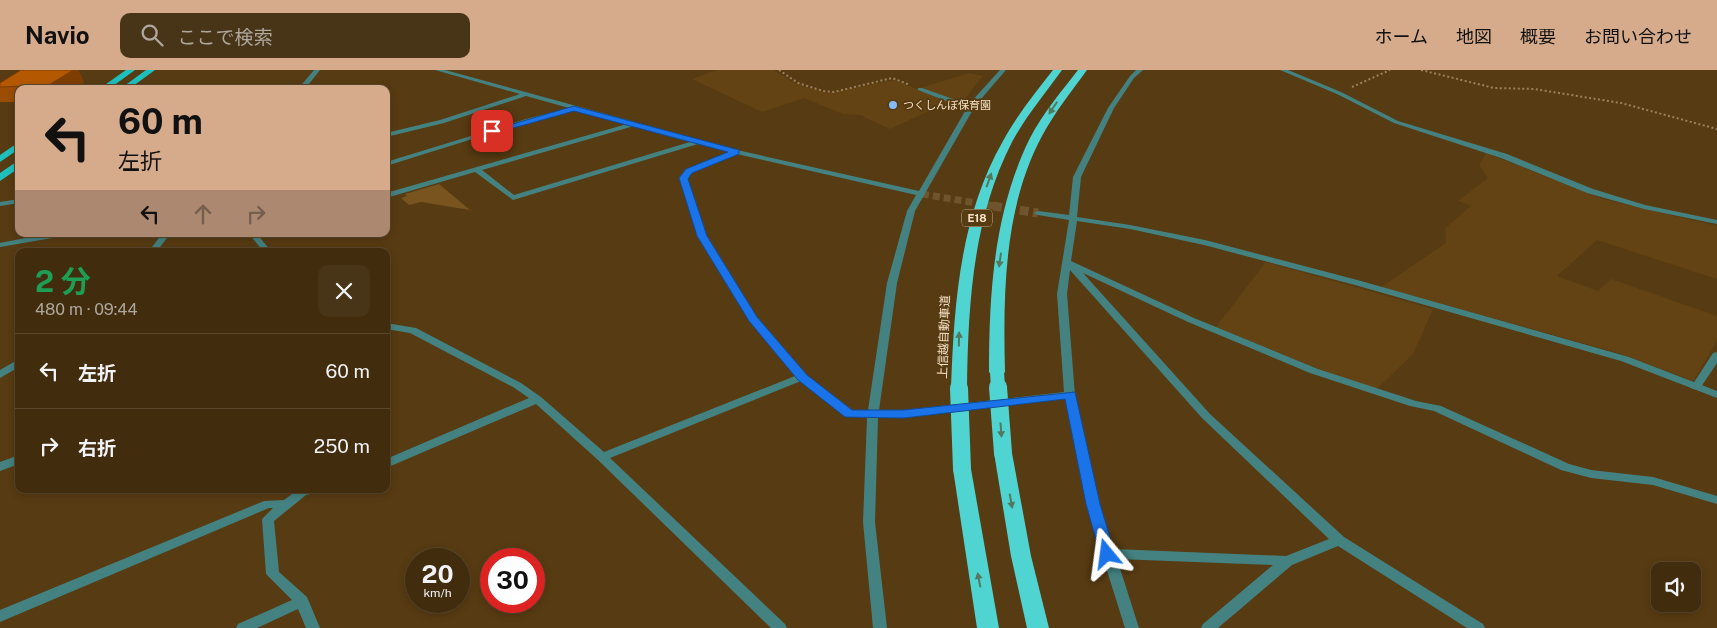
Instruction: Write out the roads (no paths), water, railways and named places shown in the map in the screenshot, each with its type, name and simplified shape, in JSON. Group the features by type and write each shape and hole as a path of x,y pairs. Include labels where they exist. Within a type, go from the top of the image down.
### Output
{"highway":[{"name":"上信越自動車道","path":"988,628 962,469 959,334 964,284 982,201 993,168 1008,137 1029,104 1058,70"},
{"name":"E18","path":"1038,628 1020,556 1003,453 997,372 997,279 1010,205 1033,142 1064,92 1083,70"}],"main road":[{"path":"109,85 130,70"},
{"path":"130,85 151,70"},
{"path":"0,159 5,153"},
{"path":"0,178 15,166"}],"street":[{"path":"304,85 317,70"},
{"path":"438,70 736,152 922,194"},
{"path":"880,628 869,522 873,414 892,282 911,211 972,105 1003,70"},
{"path":"1132,628 1107,554 1093,504 1070,395 1062,294 1074,219 1077,177 1111,108 1132,77 1140,70"},
{"path":"1283,70 1339,93 1396,122 1504,156 1590,191 1644,207 1717,222"},
{"path":"920,89 951,101 972,105"},
{"path":"390,134 442,122 524,95"},
{"path":"390,163 528,120 574,108"},
{"path":"390,195 632,124"},
{"path":"477,170 513,198 697,142"},
{"path":"736,152 689,171 683,178 702,236 753,319 802,377 849,414 904,414 1070,395"},
{"path":"0,204 15,202"},
{"path":"1038,213 1130,227 1206,243 1358,283 1625,359 1717,395"},
{"path":"2,245 43,237"},
{"path":"155,248 164,237"},
{"path":"255,237 265,248"},
{"path":"1067,262 1191,320 1314,371 1414,404 1437,408 1565,467 1591,474 1653,481 1717,500"},
{"path":"1067,262 1092,287 1206,416 1339,540 1478,628"},
{"path":"390,327 413,330 517,385 537,399 602,457 780,628"},
{"path":"1696,387 1717,355"},
{"path":"0,375 15,365"},
{"path":"602,457 802,377"},
{"path":"390,462 537,399"},
{"path":"0,466 15,460"},
{"path":"301,493 268,519 273,574 302,601 313,628"},
{"path":"0,616 268,504 287,504"},
{"path":"1208,628 1286,562 1339,540"},
{"path":"1107,554 1286,562"},
{"path":"244,628 302,601"}],"tunnel":[{"path":"922,194 1000,207"},
{"path":"993,206 1038,213"}],"place":[{"name":"つくしんぼ保育園","path":"893,105"}]}
